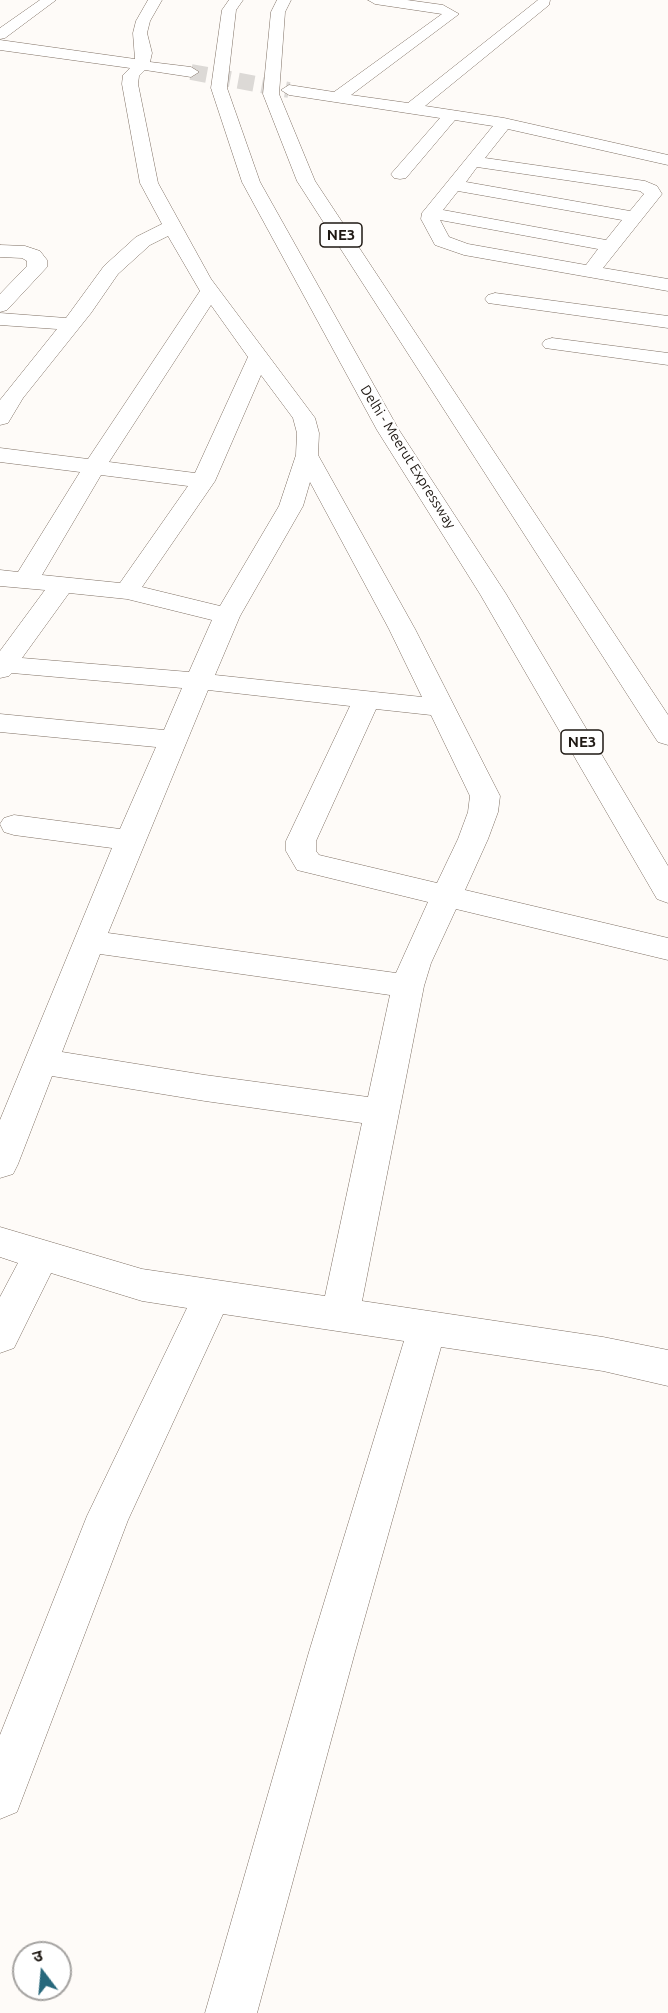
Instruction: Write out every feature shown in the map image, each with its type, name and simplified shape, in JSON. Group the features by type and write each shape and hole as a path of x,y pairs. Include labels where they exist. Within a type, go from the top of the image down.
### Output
{"main road":[{"path":"0,35 49,0"},
{"path":"0,1164 130,840 227,616 291,506 307,455 308,433 304,418 210,291 171,227 148,183 133,104 131,75 142,65 144,53 140,33 142,21 155,0"},
{"name":"Delhi - Meerut Expressway","path":"236,0 229,10 219,88 251,183 388,430 493,594 668,892"},
{"name":"NE3","path":"284,0 278,12 271,94 306,181 668,736"},
{"path":"338,97 452,14 443,9 375,0"},
{"path":"412,108 544,2"},
{"path":"0,45 191,72"},
{"path":"289,90 504,123 668,160"},
{"path":"400,174 452,114"},
{"path":"504,123 431,213 430,219 442,241 449,245 668,285"},
{"path":"606,181 641,154"},
{"path":"472,162 645,186 651,190 652,194 590,272"},
{"path":"454,185 634,217"},
{"path":"431,213 611,246"},
{"path":"0,418 14,395 84,309 111,270 143,241 171,227"},
{"path":"0,251 25,252 33,255 37,260 37,267 0,306"},
{"path":"13,579 95,466 210,291"},
{"path":"495,299 668,322"},
{"path":"0,319 70,324"},
{"path":"552,344 668,359"},
{"path":"127,591 203,481 259,357"},
{"path":"0,455 203,481"},
{"path":"307,455 402,629 484,796 483,813 415,963 408,986 380,1112 340,1315"},
{"path":"13,579 127,591 227,616"},
{"path":"2,667 62,584"},
{"path":"2,667 200,681 442,708"},
{"path":"367,698 301,840 301,851 308,863 447,894 668,949"},
{"path":"0,723 174,740"},
{"path":"14,825 130,840"},
{"path":"91,942 408,986"},
{"path":"40,1061 205,1088 380,1112"},
{"path":"0,1242 142,1285 603,1354 668,1368"},
{"path":"0,1336 41,1254"},
{"path":"0,1795 108,1516 212,1296"},
{"path":"231,2013 332,1652 427,1328"}],"tunnel":[{"path":"191,72 289,90"}]}
